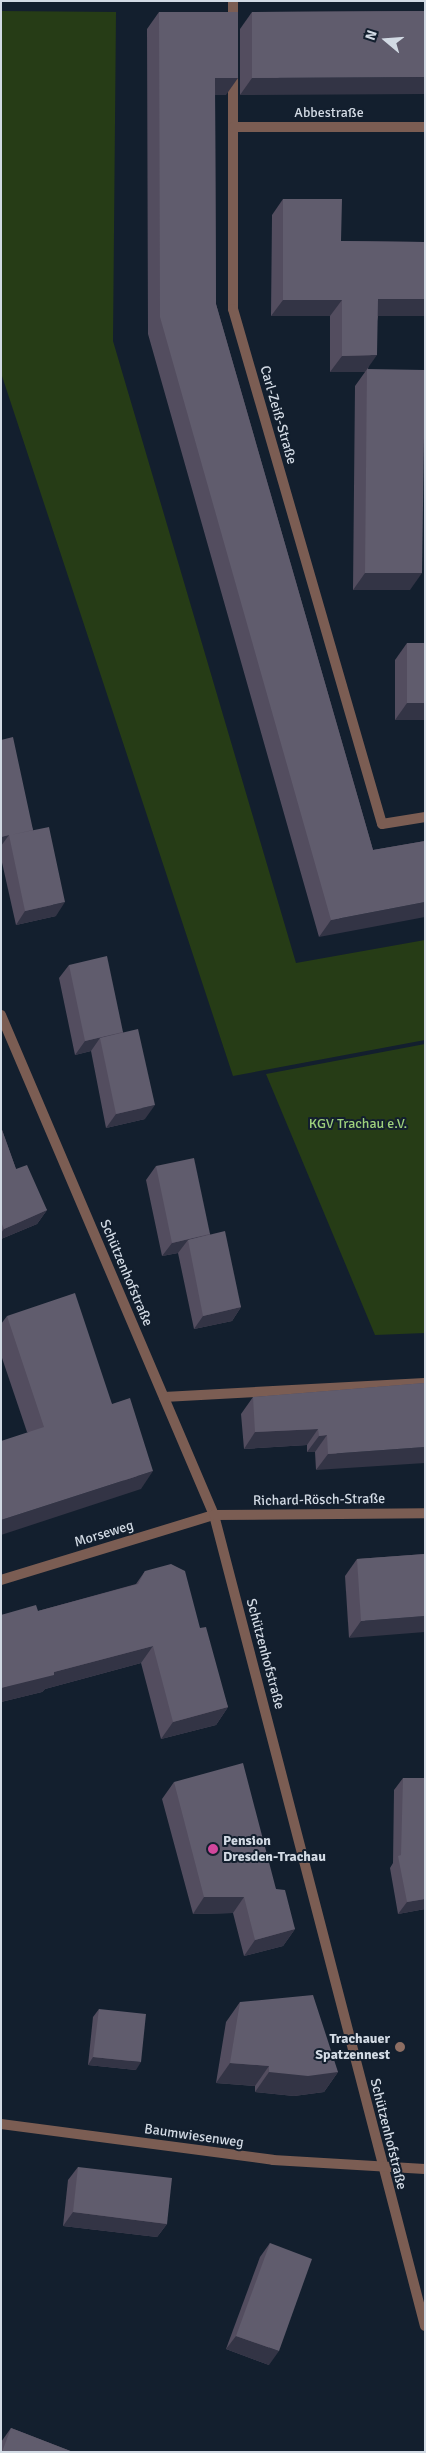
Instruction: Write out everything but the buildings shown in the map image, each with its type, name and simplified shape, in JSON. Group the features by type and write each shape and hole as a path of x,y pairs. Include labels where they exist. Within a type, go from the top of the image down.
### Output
{"street":[{"path":"233,1 233,40"},
{"name":"Carl-Zeiß-Straße","path":"233,59 233,309 382,824 425,818"},
{"name":"Abbestraße","path":"233,127 425,127"},
{"name":"Schützenhofstraße","path":"1,1016 214,1515 425,2326"},
{"path":"164,1397 425,1383"},
{"name":"Richard-Rösch-Straße","path":"214,1515 425,1513"},
{"name":"Morseweg","path":"1,1580 214,1515"},
{"name":"Baumwiesenweg","path":"1,2124 273,2160 383,2169 425,2169"}],"green space":[{"path":"1,11 116,12 113,341 296,963 425,940 425,1040 233,1076 1,373"},
{"name":"KGV Trachau e.V.","path":"425,1044 425,1333 375,1335 266,1074"}],"place":[{"name":"Pension Dresden-Trachau","path":"213,1849"},
{"name":"Trachauer Spatzennest","path":"400,2047"}]}
